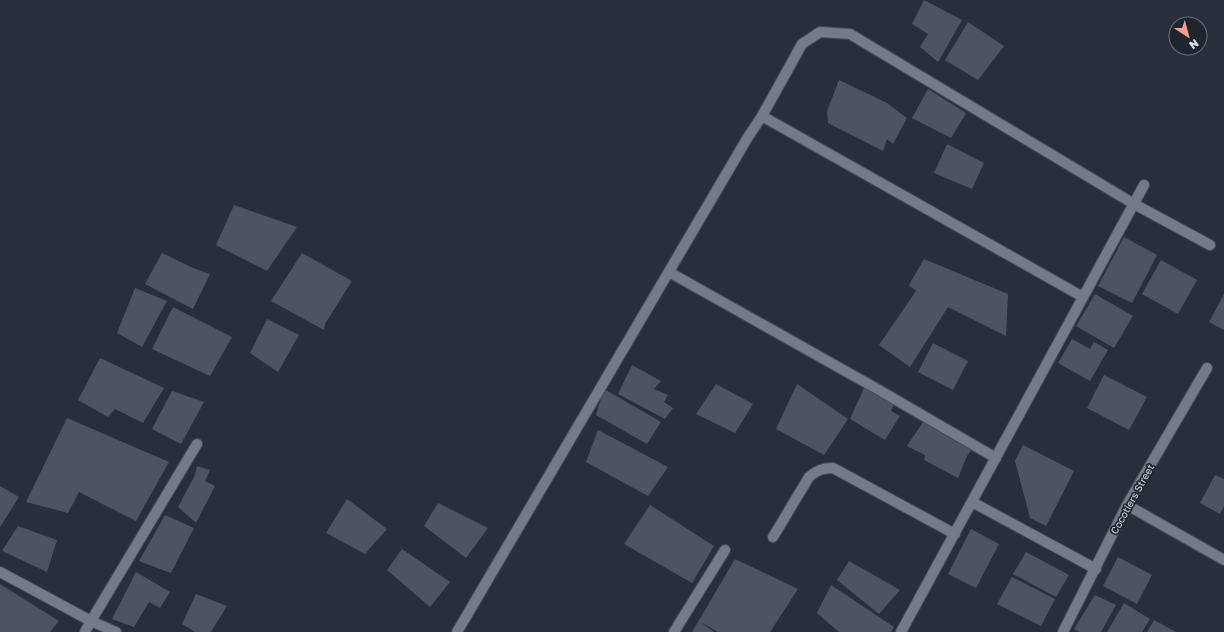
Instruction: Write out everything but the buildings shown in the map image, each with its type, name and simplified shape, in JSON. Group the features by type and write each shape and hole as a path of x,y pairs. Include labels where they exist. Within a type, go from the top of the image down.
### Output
{"street":[{"path":"456,632 744,144 762,116 802,44 820,32 850,34 1134,204 1210,244"},
{"path":"762,116 1083,297"},
{"path":"901,632 1144,185"},
{"path":"669,272 872,386 996,458"},
{"name":"Cocotiers Street","path":"1065,631 1127,506 1207,368"},
{"path":"86,632 91,620 197,444"},
{"path":"773,537 809,477 823,468 833,468 955,534"},
{"path":"972,502 1096,569"},
{"path":"1127,506 1224,560"},
{"path":"674,632 725,550"},
{"path":"0,572 116,632"}]}
